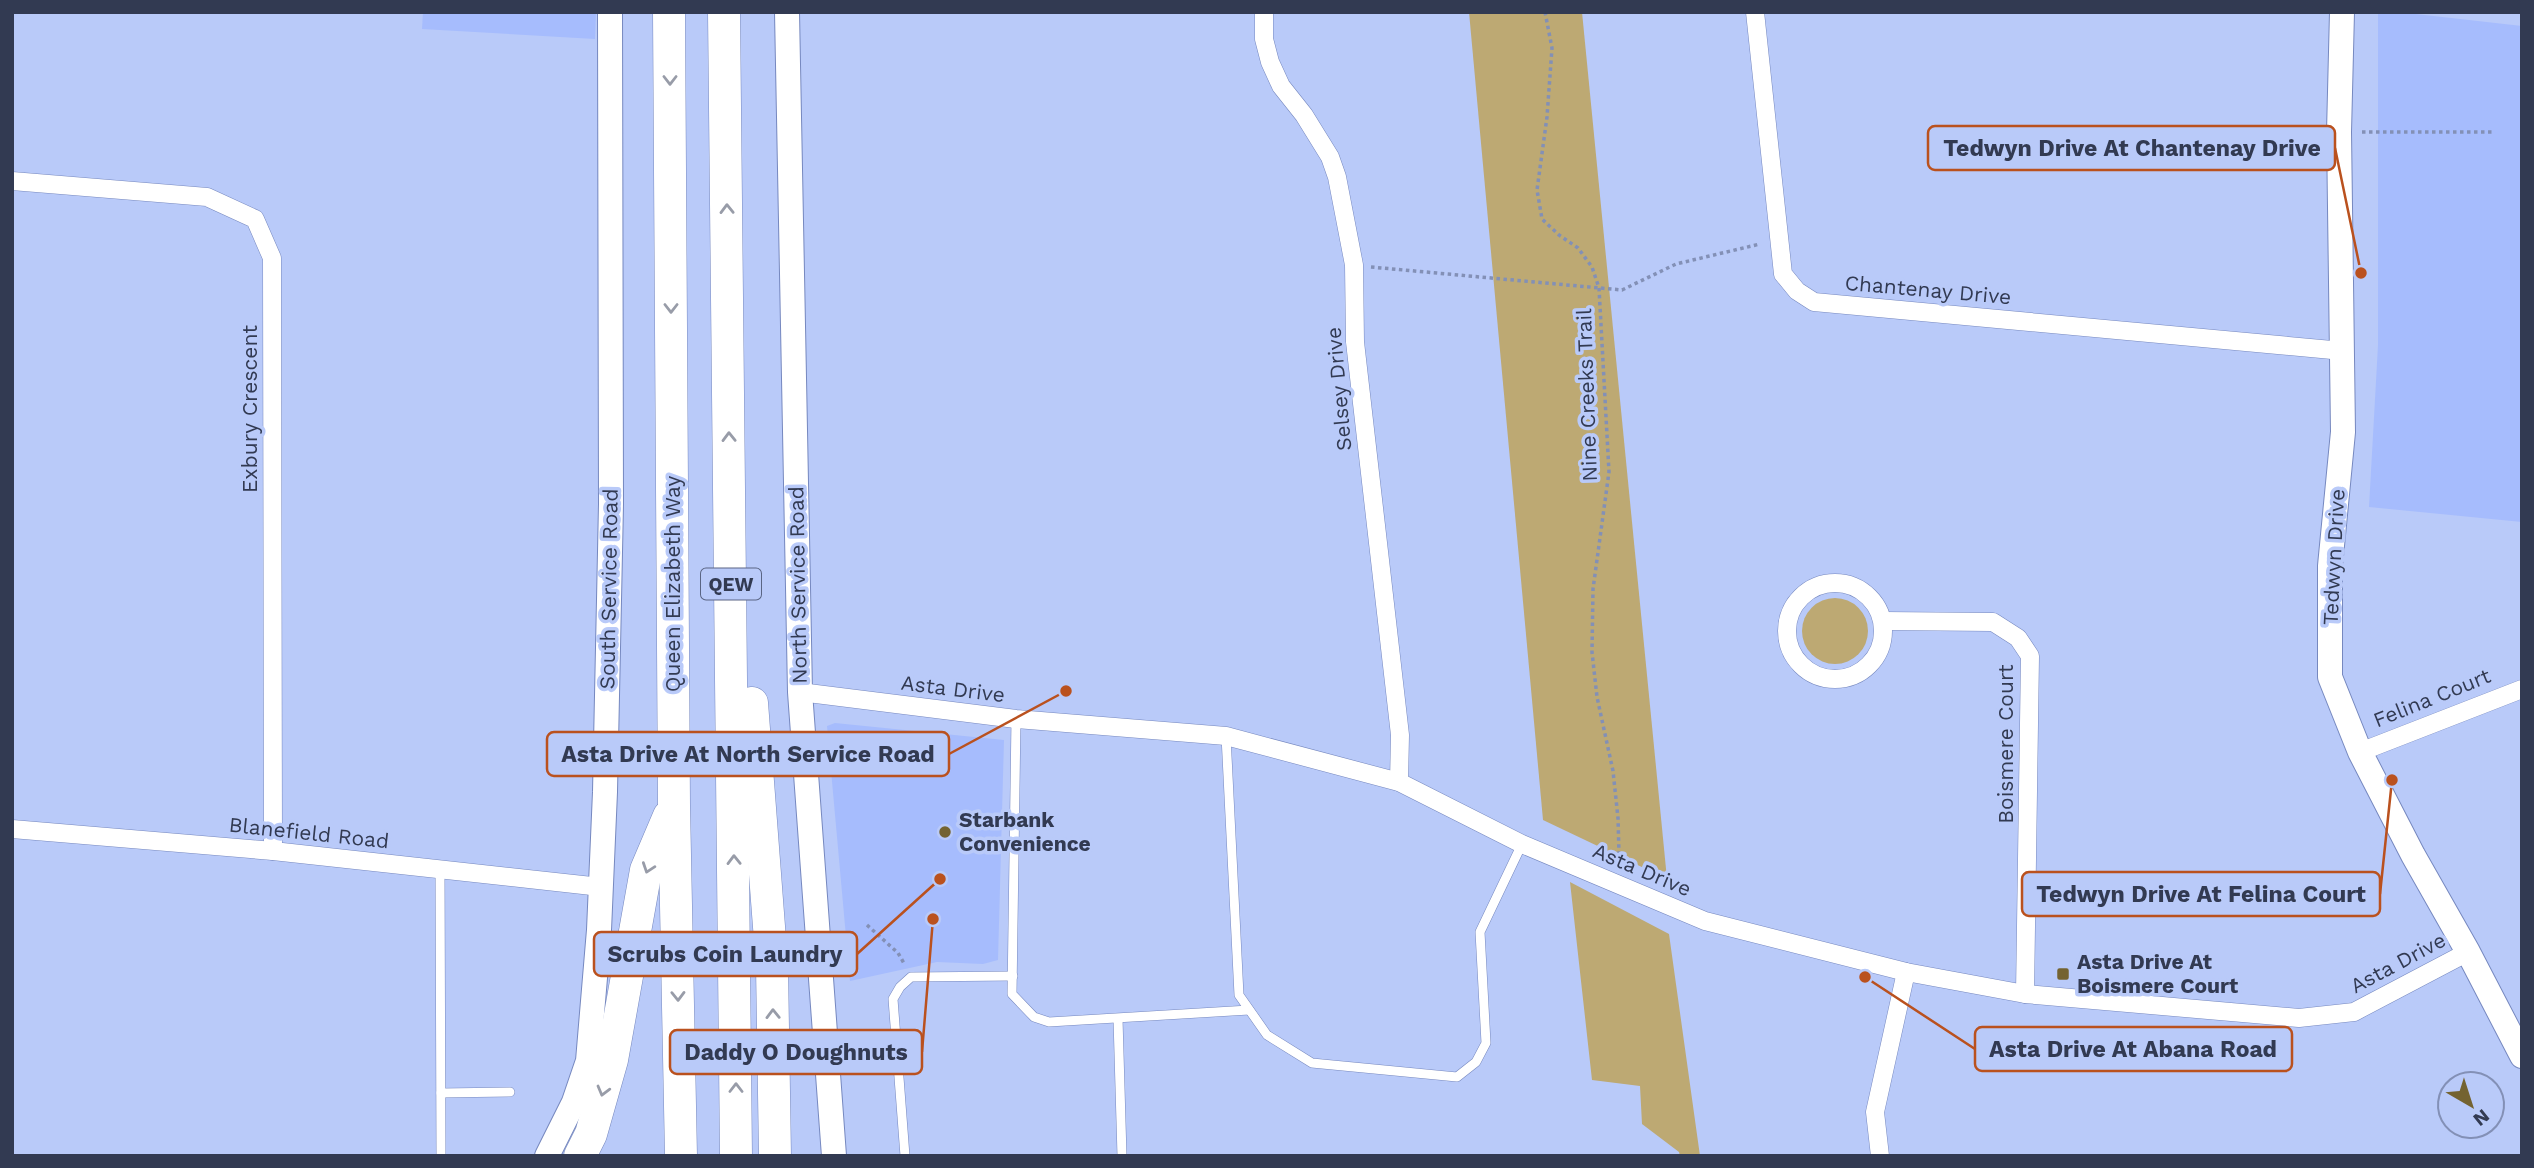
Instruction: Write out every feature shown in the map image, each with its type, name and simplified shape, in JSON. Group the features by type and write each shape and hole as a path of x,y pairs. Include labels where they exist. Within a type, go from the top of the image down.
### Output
{"highway":[{"name":"Queen Elizabeth Way","path":"669,12 674,805 681,1156"},
{"name":"QEW","path":"724,12 736,1156"},
{"path":"730,489 750,667 772,966 775,1156"},
{"path":"580,1156 591,1134 612,1060 646,870 674,805"}],"street":[{"name":"South Service Road","path":"547,1156 574,1102 587,1061 601,887 606,792 611,504 610,12"},
{"name":"North Service Road","path":"787,12 800,692 834,1156"},
{"name":"Selsey Drive","path":"1264,12 1264,39 1275,74 1330,157 1337,177 1354,265 1355,342 1400,736 1399,782"},
{"name":"Chantenay Drive","path":"1755,12 1783,274 1797,291 1814,302 2343,351"},
{"name":"Tedwyn Drive","path":"2342,12 2339,132 2343,432 2330,566 2330,677 2360,752 2522,1056"},
{"name":"Exbury Crescent","path":"12,181 207,197 255,219 272,258 273,851"},
{"path":"1833,582 1850,584 1865,592 1877,605 1883,621 1884,636 1880,651 1859,673 1845,679 1830,680 1815,676 1793,656 1787,641 1787,624 1792,608 1802,595 1817,586 1833,582"},
{"name":"Boismere Court","path":"1883,621 1993,622 2018,638 2030,656 2025,993"},
{"name":"Felina Court","path":"2360,752 2522,688"},
{"name":"Asta Drive","path":"800,692 1016,719 1226,736 1399,782 1522,844 1705,921 1906,972 2025,993 2299,1018 2354,1012 2468,952"},
{"name":"Blanefield Road","path":"12,829 273,851 601,887"},
{"path":"1880,1156 1875,1112 1906,972"}],"lane":[{"path":"1016,719 1012,994 1034,1017 1049,1022 1249,1010"},
{"path":"1226,736 1239,995 1266,1035 1312,1063 1457,1077 1476,1062 1486,1043 1480,932 1522,844"},
{"path":"440,869 441,1156"},
{"path":"905,1156 893,999 900,986 911,977 1013,976"},
{"path":"1118,1019 1122,1156"},
{"path":"441,1093 510,1092"}],"path":[{"name":"Nine Creeks Trail","path":"1545,12 1552,48 1547,117 1537,190 1542,219 1559,236 1578,248 1592,267 1599,288 1609,472 1593,589 1592,652 1618,818 1619,853 1611,882"},
{"path":"2339,132 2493,132"},
{"path":"1354,265 1622,290 1676,264 1779,240"},
{"path":"867,925 898,953 911,977"}],"shaded area":[{"path":"423,12 596,12 595,39 422,29"},
{"path":"1469,12 1582,12 1667,879 1543,820"},
{"path":"2378,12 2522,26 2522,522 2369,507 2378,345"},
{"path":"1835,598 1848,600 1863,613 1868,631 1866,644 1853,659 1835,664 1822,662 1807,649 1802,631 1804,618 1817,603"},
{"path":"835,723 1004,740 998,960 983,964 937,962 850,981 827,726"},
{"path":"1570,882 1669,934 1700,1156 1680,1156 1679,1152 1642,1124 1640,1086 1592,1080"}],"place":[{"name":"Tedwyn Drive At Chantenay Drive","path":"2361,273"},
{"name":"Asta Drive At North Service Road","path":"1066,691"},
{"name":"Tedwyn Drive At Felina Court","path":"2392,780"},
{"name":"Starbank Convenience","path":"945,832"},
{"name":"Scrubs Coin Laundry","path":"940,879"},
{"name":"Daddy O Doughnuts","path":"933,919"},
{"name":"Asta Drive At Boismere Court","path":"2063,974"},
{"name":"Asta Drive At Abana Road","path":"1865,977"}]}
